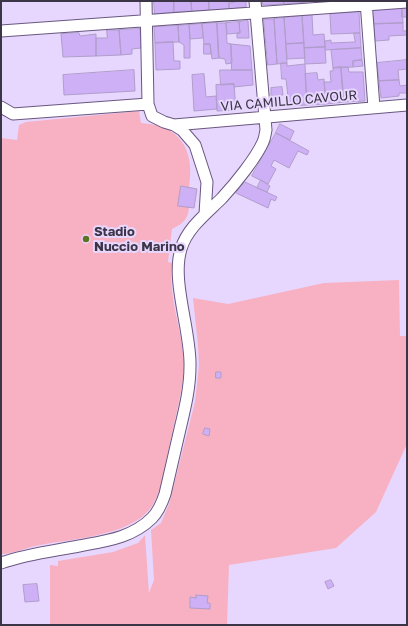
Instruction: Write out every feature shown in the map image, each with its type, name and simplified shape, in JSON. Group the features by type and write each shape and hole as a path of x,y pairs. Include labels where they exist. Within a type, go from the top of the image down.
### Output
{"street":[{"path":"146,1 148,104 152,116 182,130 195,145 207,182 205,214"},
{"path":"1,563 31,555 113,539 130,533 142,526 153,517 160,508 165,494 188,396 190,379 189,347 179,279 178,264 181,249 188,235 205,214 223,197 243,172 264,141 266,130 255,1"},
{"path":"1,31 256,13 366,3 407,2"},
{"path":"366,3 374,108"},
{"path":"1,107 13,114 148,104"},
{"name":"VIA CAMILLO CAVOUR","path":"174,125 407,105"}],"shaded area":[{"path":"139,111 141,123 163,127 172,132 184,144 189,160 189,187 197,189 194,208 189,208 184,221 172,229 168,262 173,263 171,274 173,298 183,351 184,370 180,399 160,489 149,510 140,519 127,526 98,535 40,545 11,553 1,554 1,138 17,140 19,125 26,122"},
{"path":"399,280 400,336 407,336 407,444 376,512 336,548 229,565 227,625 50,625 50,565 58,566 58,561 113,552 138,543 145,535 149,593 154,580 151,530 161,523 169,504 195,402 199,366 193,298 228,304 324,283"}],"building":[{"path":"154,1 174,1 174,12 155,14"},
{"path":"174,1 191,1 192,11 174,12"},
{"path":"191,1 209,1 209,10 192,11"},
{"path":"209,1 229,1 229,9 209,10"},
{"path":"235,1 246,1 246,7 229,9 229,3"},
{"path":"263,1 284,1 284,4 263,5"},
{"path":"284,1 308,1 308,2 284,4"},
{"path":"402,7 403,23 374,24 372,10"},
{"path":"402,7 407,7 407,17 402,17"},
{"path":"359,12 360,33 331,34 330,14"},
{"path":"312,15 313,35 324,34 325,47 304,48 302,16"},
{"path":"302,16 304,43 286,44 284,18"},
{"path":"284,18 287,63 277,64 274,19"},
{"path":"264,19 274,19 277,64 268,65"},
{"path":"248,21 249,38 237,38 237,33 240,33 239,22"},
{"path":"239,22 240,33 227,34 226,23"},
{"path":"217,23 219,58 212,59 210,44 204,44 202,24"},
{"path":"217,23 226,23 227,43 231,44 232,63 226,64 225,59 219,58"},
{"path":"403,23 403,31 407,31 407,35 389,36 389,40 375,41 374,24"},
{"path":"202,24 203,38 190,39 189,25"},
{"path":"189,25 190,58 184,58 184,45 179,42 178,26"},
{"path":"178,26 179,42 155,43 154,27"},
{"path":"140,29 141,48 132,49 132,54 121,55 119,30"},
{"path":"107,30 119,30 121,55 96,56 96,38 107,38"},
{"path":"79,33 80,36 96,34 96,56 63,57 61,34"},
{"path":"354,33 360,33 361,48 325,50 325,41 331,40 331,43 355,42"},
{"path":"173,42 174,61 180,61 180,69 156,70 155,43"},
{"path":"304,43 305,58 287,59 286,44"},
{"path":"204,44 210,44 211,54 204,54"},
{"path":"231,44 250,46 252,70 232,70"},
{"path":"325,47 326,63 305,64 304,48"},
{"path":"361,48 362,60 353,61 353,67 333,68 331,50"},
{"path":"362,60 363,66 353,67 353,61"},
{"path":"407,60 407,69 398,70 399,80 379,81 377,63"},
{"path":"281,63 287,63 287,66 305,64 307,105 289,106 286,79 282,79"},
{"path":"341,67 348,67 349,72 363,72 365,101 344,102"},
{"path":"341,67 344,102 326,104 324,82 331,82 330,71 333,71 333,68"},
{"path":"134,70 135,91 64,95 63,75"},
{"path":"220,70 252,70 253,85 234,87 234,84 221,85"},
{"path":"317,73 318,80 324,79 326,104 307,105 305,74"},
{"path":"204,74 206,97 216,96 217,109 194,111 192,75"},
{"path":"399,80 400,86 407,85 407,93 399,93 399,96 381,98 379,81"},
{"path":"234,84 236,110 217,111 216,85"},
{"path":"282,87 283,95 271,96 271,88"},
{"path":"280,124 294,131 290,140 276,133"},
{"path":"276,133 309,151 307,155 298,151 289,168 274,160 271,166 276,169 268,184 252,176"},
{"path":"261,180 270,186 267,192 257,188"},
{"path":"245,182 277,197 275,201 271,199 268,208 236,193"},
{"path":"181,186 197,189 194,208 178,206"},
{"path":"216,372 221,372 221,378 216,378"},
{"path":"205,428 210,429 209,436 203,434"},
{"path":"331,580 334,586 328,589 325,582"},
{"path":"37,584 39,601 25,602 23,585"},
{"path":"196,595 208,596 207,603 210,603 210,609 190,608 190,597 196,598"}],"place":[{"name":"Stadio Nuccio Marino","path":"86,239"}]}
